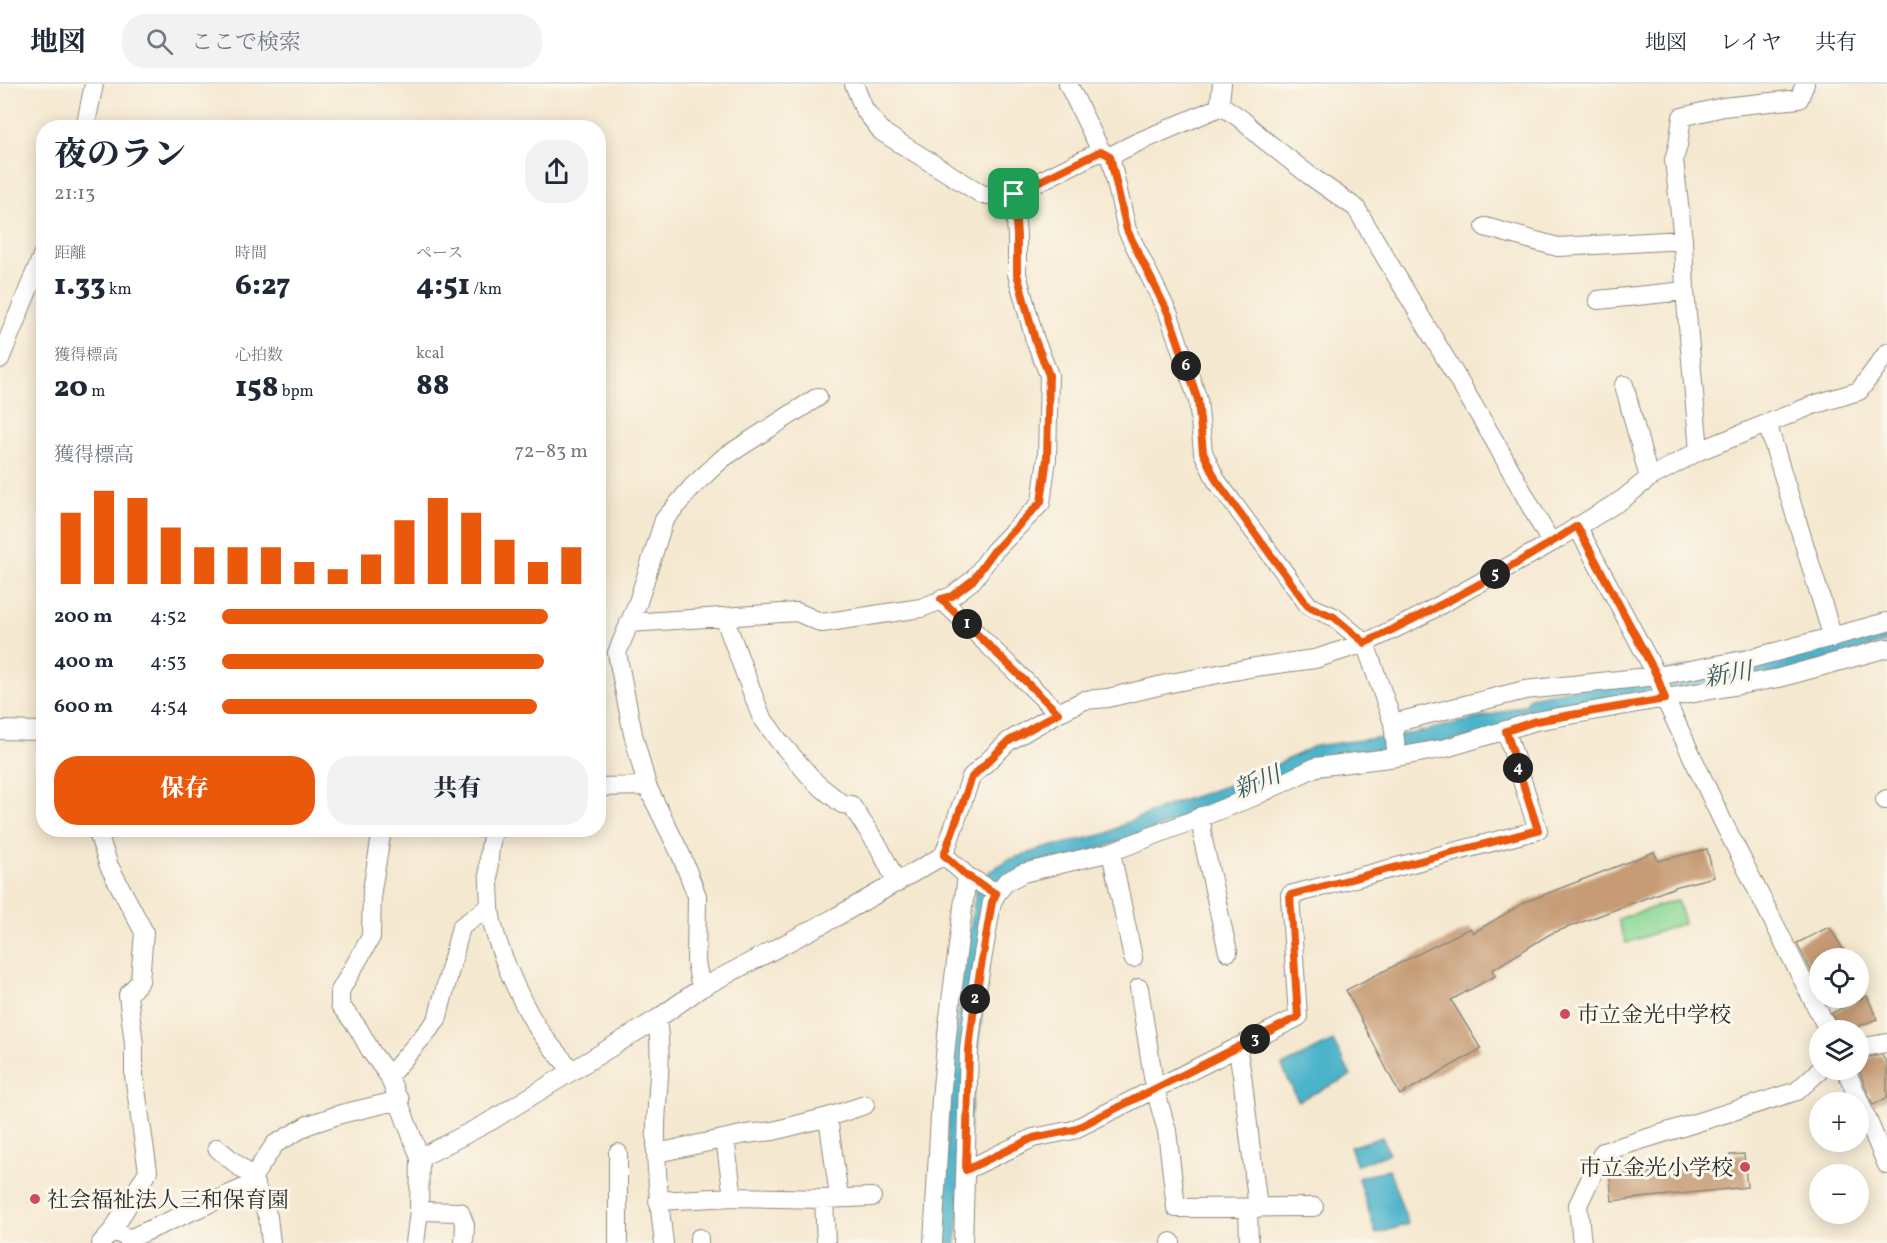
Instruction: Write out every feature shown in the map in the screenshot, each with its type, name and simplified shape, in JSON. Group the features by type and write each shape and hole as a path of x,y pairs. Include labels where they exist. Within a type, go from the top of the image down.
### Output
{"street":[{"path":"87,120 94,84"},
{"path":"854,84 864,109 882,132 982,195 1014,194 1222,106 1241,119 1280,153 1356,208 1494,440 1551,543"},
{"path":"1068,84 1105,154 1127,230 1169,315 1198,400 1203,452 1216,480 1308,606 1334,617 1365,643 1393,723 1397,757"},
{"path":"1219,108 1222,84"},
{"path":"1699,450 1685,291 1683,240 1674,160 1682,117 1723,107 1799,99 1805,84"},
{"path":"629,623 797,612 822,623 921,608 952,596 973,580 994,551 1041,502 1047,458 1049,375 1035,340 1017,274 1014,194"},
{"path":"1485,227 1558,247 1683,240"},
{"path":"0,359 36,271"},
{"path":"1598,300 1685,291"},
{"path":"420,1158 489,1122 657,1019 701,988 836,917 944,855 972,777 1009,741 1058,713 1085,700 1108,698 1255,667 1315,659 1365,643 1415,619 1551,543 1623,499 1649,478 1699,450 1813,405 1859,391 1887,353"},
{"path":"1624,385 1649,478"},
{"path":"701,988 696,962 697,896 681,855 647,786 633,734 617,653 638,602 664,520 693,486 723,458 818,397"},
{"path":"1767,423 1833,638"},
{"path":"1577,526 1657,676 1665,699 1723,822 1823,1020"},
{"path":"941,599 1058,713"},
{"path":"724,617 761,716 779,741 816,783 842,804 851,806 879,847 897,883"},
{"path":"1393,723 1525,690 1657,676 1749,659 1887,622"},
{"path":"963,1243 969,1050 974,1007 992,902 1006,882 1023,873 1112,852 1253,796 1316,767 1397,757 1446,748 1536,721 1779,678 1887,648"},
{"path":"0,730 36,731"},
{"path":"966,1170 1033,1138 1073,1130 1298,1017 1290,895 1538,830 1506,731"},
{"path":"606,787 647,786"},
{"path":"1201,816 1203,840 1228,951"},
{"path":"99,837 109,866 144,932 140,981 128,995 134,1044 134,1076 148,1171 107,1237 129,1239 246,1187 275,1144 308,1125 341,1114 400,1100"},
{"path":"381,837 372,890 371,937 340,991 340,1005 389,1076 400,1100 420,1158 415,1243"},
{"path":"492,837 488,862 490,917 500,949 537,1027 572,1071"},
{"path":"1112,852 1133,958"},
{"path":"944,855 967,876 996,894"},
{"path":"933,1243 941,1098 967,876"},
{"path":"389,1076 437,1020 461,927 490,906"},
{"path":"1139,988 1155,1089 1167,1131 1176,1208 1314,1207"},
{"path":"657,1019 661,1063 656,1125 658,1201 664,1243"},
{"path":"1869,1046 1887,1043"},
{"path":"1237,1047 1242,1075 1253,1208 1249,1243"},
{"path":"1582,1243 1578,1205 1603,1152 1797,1091 1809,1080"},
{"path":"1850,1080 1887,1165"},
{"path":"657,1153 746,1134 773,1131 865,1105"},
{"path":"826,1243 832,1198 828,1117"},
{"path":"725,1139 733,1197"},
{"path":"217,1148 252,1177 268,1217 271,1243"},
{"path":"618,1153 618,1243"},
{"path":"658,1201 733,1197 872,1197"},
{"path":"418,1211 460,1212 465,1225 464,1243"}],"green space":[{"path":"1677,900 1684,923 1626,943 1618,919"}],"water":[{"name":"新川","path":"1887,628 1887,642 1774,675 1400,750 1246,796 996,886 956,1243 941,1243 950,1089 962,978 976,891 989,872 1008,860 1041,849 1106,834 1128,822 1172,804 1247,779 1315,746 1415,733 1499,713 1526,704 1530,697"},
{"path":"1333,1041 1351,1076 1298,1101 1282,1066"},
{"path":"1382,1137 1389,1154 1357,1165 1350,1147"},
{"path":"1389,1169 1408,1224 1376,1234 1358,1178"}],"building":[{"path":"1707,849 1714,877 1678,886 1550,934 1492,970 1495,976 1451,1000 1481,1049 1400,1095 1346,990 1470,928 1473,933 1525,902 1654,852 1658,861"},
{"path":"1829,927 1843,948 1809,948 1809,966 1797,943"},
{"path":"1869,1001 1877,1019 1869,1022 1869,1020 1835,1020 1832,1013 1842,1008 1869,1008"},
{"path":"1882,1055 1887,1064 1887,1098 1873,1105 1863,1080 1869,1080 1869,1057"},
{"path":"1744,1154 1747,1187 1612,1201 1610,1176 1730,1164 1730,1155"}],"place":[{"name":"市立金光中学校","path":"1565,1014"},
{"name":"市立金光小学校","path":"1745,1167"},
{"name":"社会福祉法人三和保育園","path":"35,1199"}],"route":[{"path":"1101,151 1110,156 1127,230 1169,315 1198,400 1203,452 1216,480 1308,606 1334,617 1365,643 1415,619 1577,526 1657,676 1665,699 1584,711 1536,721 1506,731 1538,830 1290,895 1298,1017 1073,1130 1033,1138 966,1170 969,1050 992,902 996,894 967,876 944,855 972,777 1009,741 1058,713 941,599 952,596 973,580 994,551 1041,502 1047,458 1049,375 1035,340 1017,274 1014,194 1101,151"}]}
